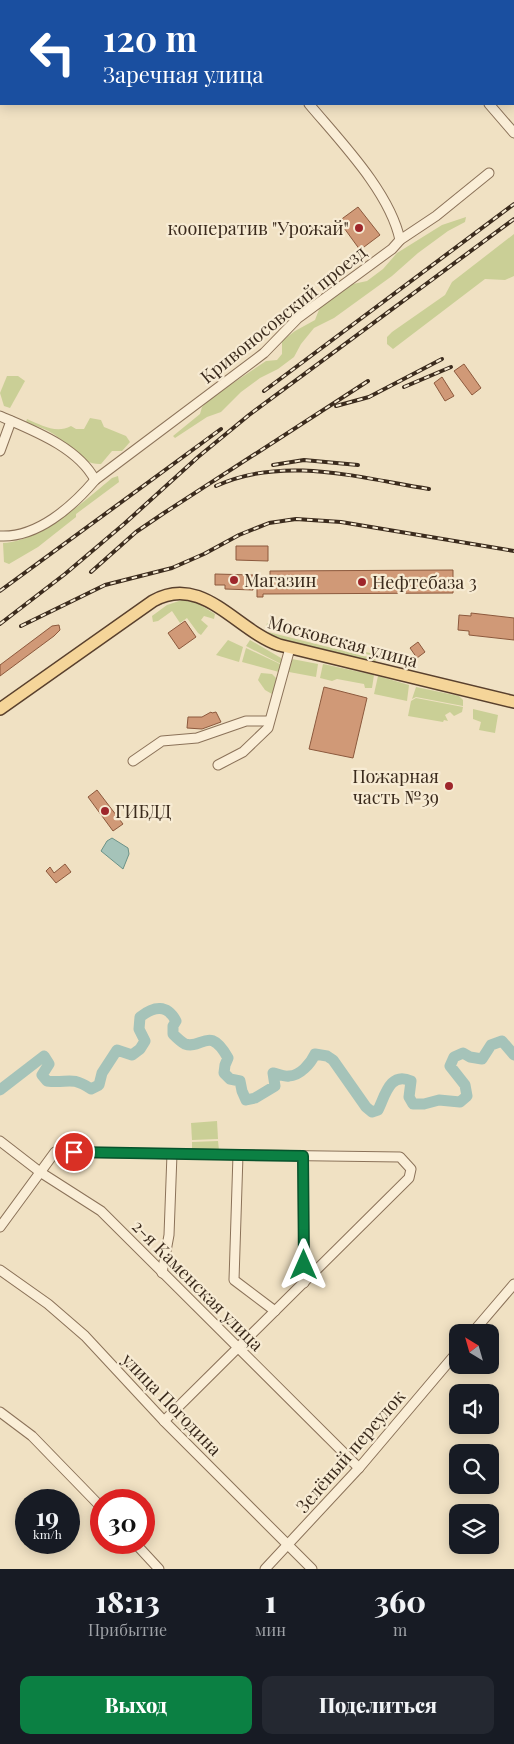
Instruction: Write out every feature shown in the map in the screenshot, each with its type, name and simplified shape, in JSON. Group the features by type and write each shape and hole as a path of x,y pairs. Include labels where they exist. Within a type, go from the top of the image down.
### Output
{"main road":[{"name":"Московская улица","path":"0,709 153,601 170,594 186,592 204,598 259,637 290,648 514,702"}],"street":[{"path":"310,105 378,189 398,230 400,240"},
{"path":"490,105 514,133"},
{"name":"Кривоносовский проезд","path":"0,536 13,537 27,533 60,513 95,480 264,353 298,318 392,249 400,240 436,216 489,173"},
{"path":"0,416 49,438 90,469 95,480"},
{"path":"0,451 11,421"},
{"path":"218,765 243,752 268,728 290,648"},
{"path":"133,762 162,741 197,738 246,721 270,722"},
{"name":"2-я Каменская улица","path":"0,1141 40,1172 101,1212 359,1468"},
{"path":"0,1227 55,1152 400,1157 411,1169 409,1178 164,1420"},
{"path":"162,1273 169,1235 172,1154"},
{"path":"238,1155 234,1280 275,1311"},
{"path":"303,1156 304,1283"},
{"name":"улица Погодина","path":"0,1270 48,1304 84,1336 164,1420 312,1569"},
{"path":"481,1324 514,1284"},
{"name":"Зелёный переулок","path":"265,1569 359,1468 449,1363"},
{"path":"0,1412 32,1436 90,1496"},
{"path":"145,1554 159,1569"}],"green space":[{"path":"466,217 465,222 448,231 418,253 392,276 334,318 314,328 301,344 294,357 241,392 221,412 207,417 175,438 173,436 200,414 202,407 212,397 266,361 277,360 282,354 282,341 315,320 320,307 353,284 367,281 383,269 397,253 442,225"},
{"path":"514,234 514,276 505,280 485,279 393,349 387,344 387,337 392,332 445,295 452,282"},
{"path":"7,376 18,376 25,381 10,408 4,406 0,393"},
{"path":"90,418 101,420 104,427 126,436 130,442 122,451 112,451 101,464 87,461 52,433 26,422 27,419 54,429 71,426 76,429 84,429"},
{"path":"118,476 119,482 76,514 76,517 38,547 9,564 4,562 3,543 32,536 46,528 76,508 112,478"},
{"path":"182,600 197,603 215,614 214,619 204,616 201,620 208,626 201,635 187,618 180,623 172,611 158,621 153,622 152,616 167,605"},
{"path":"267,623 295,627 295,635 378,655 378,657 266,629"},
{"path":"264,631 376,659 375,663 278,639"},
{"path":"228,640 243,647 239,662 216,655"},
{"path":"250,640 281,658 281,664 246,646"},
{"path":"246,648 281,665 279,672 242,662"},
{"path":"292,659 318,664 316,677 289,672"},
{"path":"323,664 374,675 372,688 365,688 364,684 320,678"},
{"path":"261,673 272,674 278,680 277,687 272,694 265,690 258,680"},
{"path":"378,676 409,685 407,701 374,694"},
{"path":"416,687 459,696 463,700 463,706 416,697 412,699"},
{"path":"416,698 463,707 462,712 454,716 450,712 445,715 448,721 444,720 443,722 408,716 411,701"},
{"path":"473,709 498,715 495,733 479,730 481,722 473,719"},
{"path":"217,1121 218,1139 192,1140 191,1123"},
{"path":"218,1141 219,1150 192,1151 192,1142"}],"water":[{"path":"112,838 128,848 129,854 123,869 101,851 107,841"}],"building":[{"name":"кооператив \"Урожай\"","path":"358,207 380,235 360,250 339,221"},
{"path":"464,364 481,388 472,395 454,371"},
{"path":"442,377 454,396 445,401 434,383"},
{"path":"236,546 268,546 268,561 236,560"},
{"name":"Нефтебаза 3","path":"453,570 453,593 263,594 263,597 257,597 257,586 270,586 270,571"},
{"name":"Магазин","path":"215,574 253,575 253,590 225,589 225,585 215,585"},
{"path":"471,613 514,618 514,640 469,635 469,631 458,630 459,615 471,616"},
{"path":"185,621 196,637 179,649 168,633"},
{"path":"59,625 60,630 54,636 0,676 0,665 52,626"},
{"path":"418,642 425,652 417,658 410,648"},
{"path":"324,687 367,698 353,758 309,749"},
{"path":"211,712 216,712 221,722 202,729 187,728 188,717 202,717"},
{"name":"ГИБДД","path":"97,790 123,824 113,831 88,797"},
{"path":"65,864 71,872 56,883 46,871 50,867 54,873"}],"waterway":[{"path":"0,1090 44,1056 49,1064 42,1075 47,1081 73,1081 91,1089 99,1085 102,1073 117,1050 132,1055 140,1049 145,1041 139,1029 140,1017 155,1009 164,1009 172,1015 176,1021 173,1026 173,1034 183,1043 191,1045 206,1040 216,1042 228,1058 224,1073 230,1079 240,1081 246,1100 255,1098 275,1086 273,1073 283,1076 297,1074 308,1065 315,1054 327,1056 333,1060 366,1107 372,1112 378,1110 389,1086 398,1079 411,1081 409,1097 413,1104 424,1104 439,1100 460,1102 467,1096 465,1085 450,1066 454,1057 463,1053 470,1057 482,1059 491,1045 502,1041 514,1055"}],"railway":[{"path":"264,391 514,204"},
{"path":"0,624 65,574 198,457 249,415 514,219"},
{"path":"336,406 369,397 442,359"},
{"path":"404,387 451,367"},
{"path":"91,572 136,532 368,381"},
{"path":"0,591 221,429"},
{"path":"273,465 304,460 358,465"},
{"path":"216,486 242,477 268,472 295,470 349,475 429,489"},
{"path":"21,626 105,585 172,568 204,554 239,535 269,523 296,519 341,522 514,551"}],"place":[{"name":"кооператив \"Урожай\"","path":"359,228"},
{"name":"Магазин","path":"234,580"},
{"name":"Нефтебаза 3","path":"362,582"},
{"name":"Пожарная часть №39","path":"449,786"},
{"name":"ГИБДД","path":"105,811"}],"route":[{"path":"74,1152 303,1156 304,1265"}]}
